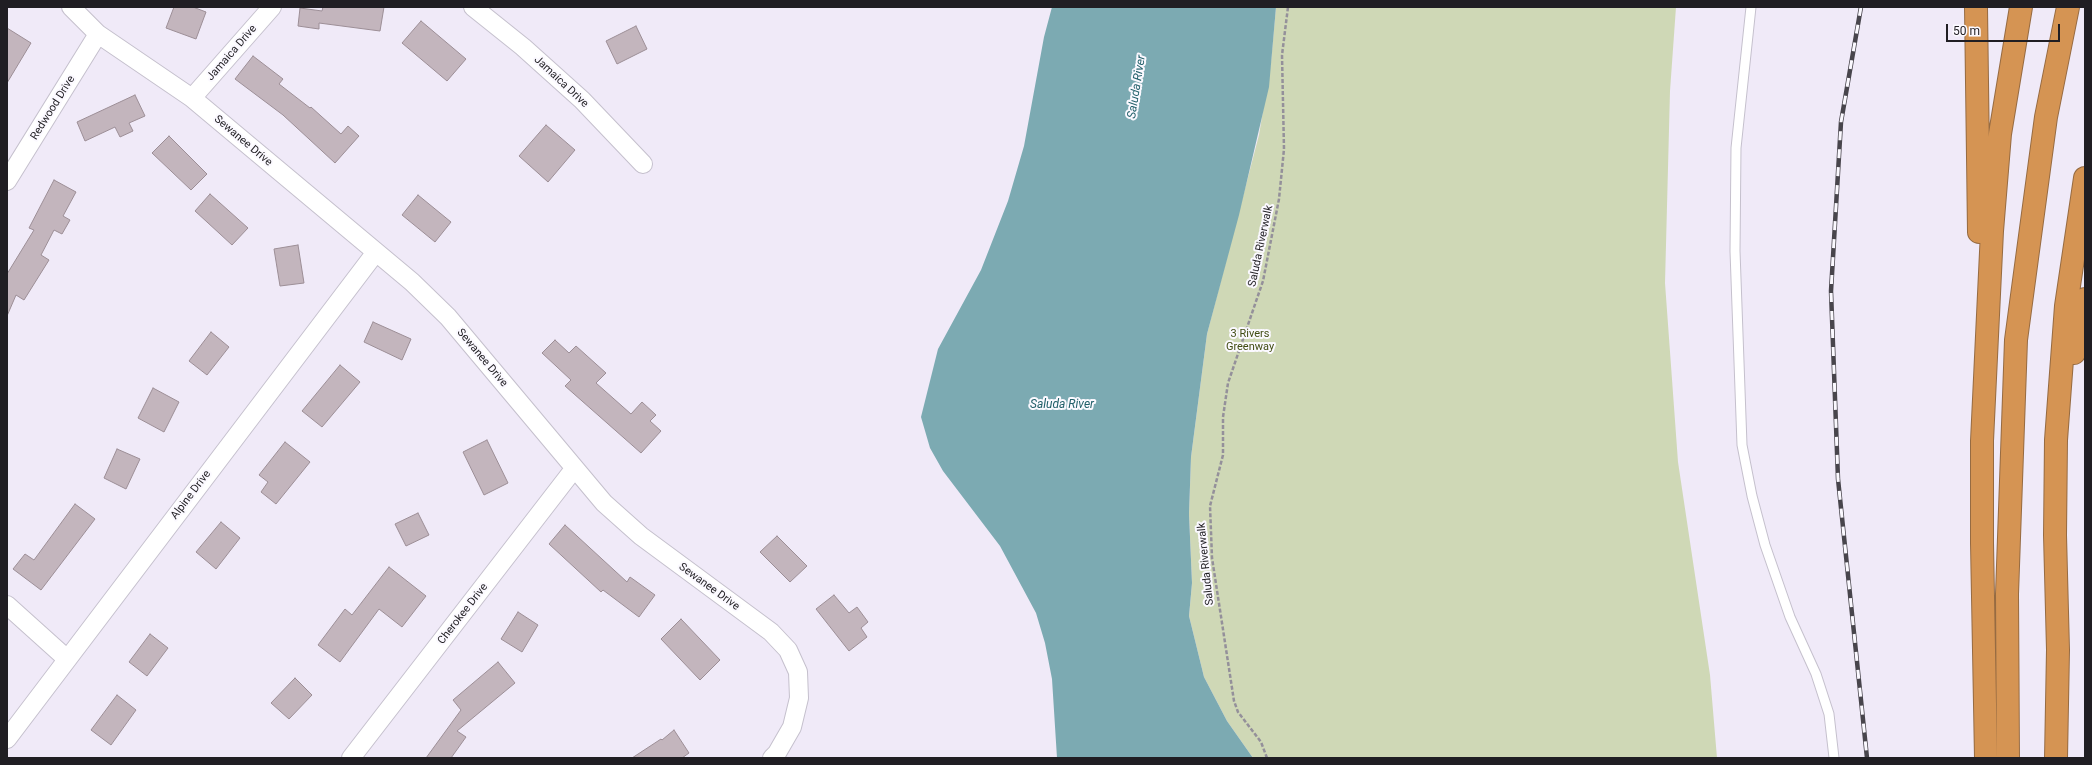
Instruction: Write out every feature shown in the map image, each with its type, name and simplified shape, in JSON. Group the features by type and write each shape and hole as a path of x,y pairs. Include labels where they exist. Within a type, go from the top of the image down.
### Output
{"highway":[{"path":"1976,7 1986,758"},
{"path":"1982,442 1992,232 2000,134 2021,7"},
{"path":"2008,758 2007,594 2016,340 2046,117 2068,7"},
{"path":"2056,758 2058,650 2055,535 2056,440 2066,306 2085,178"},
{"path":"2056,440 2085,299"}],"street":[{"name":"Sewanee Drive","path":"72,7 98,34 192,98 412,282 448,317 604,503 641,536 770,632 788,650 798,672 799,698 792,726 778,753 772,758"},
{"name":"Jamaica Drive","path":"192,98 272,7"},
{"name":"Jamaica Drive","path":"473,7 523,47 582,100 643,164"},
{"name":"Redwood Drive","path":"7,181 98,34"},
{"name":"Alpine Drive","path":"7,739 376,252"},
{"name":"Cherokee Drive","path":"351,758 574,469"},
{"path":"7,605 67,659"}],"lane":[{"path":"1751,7 1736,148 1735,251 1742,445 1752,496 1765,545 1790,617 1816,674 1829,714 1834,758"}],"path":[{"name":"Saluda Riverwalk","path":"1267,758 1261,742 1238,712 1234,701 1212,558 1210,506 1223,455 1223,417 1228,383 1263,281 1279,199 1284,149 1282,55 1288,7"}],"green space":[{"name":"3 Rivers Greenway","path":"1276,7 1676,7 1670,91 1665,283 1678,462 1710,675 1717,758 1253,758 1227,721 1204,677 1189,616 1192,583 1189,514 1191,457 1207,334 1259,135 1271,62"}],"water":[{"name":"Saluda River","path":"1052,7 1276,7 1269,87 1239,215 1207,334 1191,457 1189,514 1192,583 1189,616 1204,677 1227,721 1253,758 1057,758 1052,679 1045,643 1036,613 1000,546 943,471 930,448 921,417 938,349 981,270 1008,201 1024,146 1044,37"}],"building":[{"path":"174,7 193,7 206,12 196,39 166,28"},
{"path":"323,7 384,7 380,31 319,23 319,29 298,26 300,8 322,11"},
{"path":"421,21 466,59 447,81 402,43"},
{"path":"636,26 647,49 617,64 606,41"},
{"path":"7,28 31,43 7,83"},
{"path":"253,56 283,79 279,84 310,108 311,107 341,134 348,126 359,136 335,163 283,115 235,79"},
{"path":"135,95 145,116 129,123 133,131 120,137 115,127 85,141 77,122"},
{"path":"546,125 575,150 548,182 519,156"},
{"path":"169,136 207,174 191,190 152,153"},
{"path":"54,180 76,192 63,216 70,220 62,234 54,230 41,255 49,260 24,300 16,295 7,316 7,274 34,230 29,228"},
{"path":"210,194 248,228 232,245 195,211"},
{"path":"418,195 451,222 435,242 402,215"},
{"path":"298,245 304,283 280,286 274,249"},
{"path":"373,322 411,339 402,360 364,342"},
{"path":"211,332 229,347 207,375 189,361"},
{"path":"555,340 569,353 576,346 606,373 596,383 631,414 642,402 656,415 650,421 661,431 641,453 565,386 571,380 542,353"},
{"path":"340,365 360,382 322,427 302,411"},
{"path":"153,388 179,402 164,432 138,418"},
{"path":"487,440 508,483 484,495 463,452"},
{"path":"285,442 310,462 276,504 261,492 268,482 259,475"},
{"path":"117,449 140,459 126,489 104,478"},
{"path":"75,504 95,519 41,590 13,569 25,554 34,560"},
{"path":"418,513 429,535 406,546 395,524"},
{"path":"221,522 240,538 216,569 196,552"},
{"path":"565,525 627,582 630,577 655,595 639,617 603,590 601,592 549,544"},
{"path":"777,536 807,566 790,582 760,552"},
{"path":"389,567 426,596 402,627 379,609 340,662 318,645 345,609 352,615"},
{"path":"834,595 849,613 857,607 868,622 861,628 867,637 849,651 816,609"},
{"path":"518,612 538,625 522,652 501,639"},
{"path":"681,619 720,660 700,680 661,639"},
{"path":"150,634 168,648 147,676 129,662"},
{"path":"498,662 515,683 457,731 466,737 451,758 426,758 461,710 453,700"},
{"path":"295,678 312,695 289,719 271,703"},
{"path":"117,695 136,710 111,745 91,730"},
{"path":"674,730 689,753 682,758 632,758 661,739 662,740"}],"railway":[{"path":"1861,7 1841,122 1831,291 1838,479 1867,758"}]}
